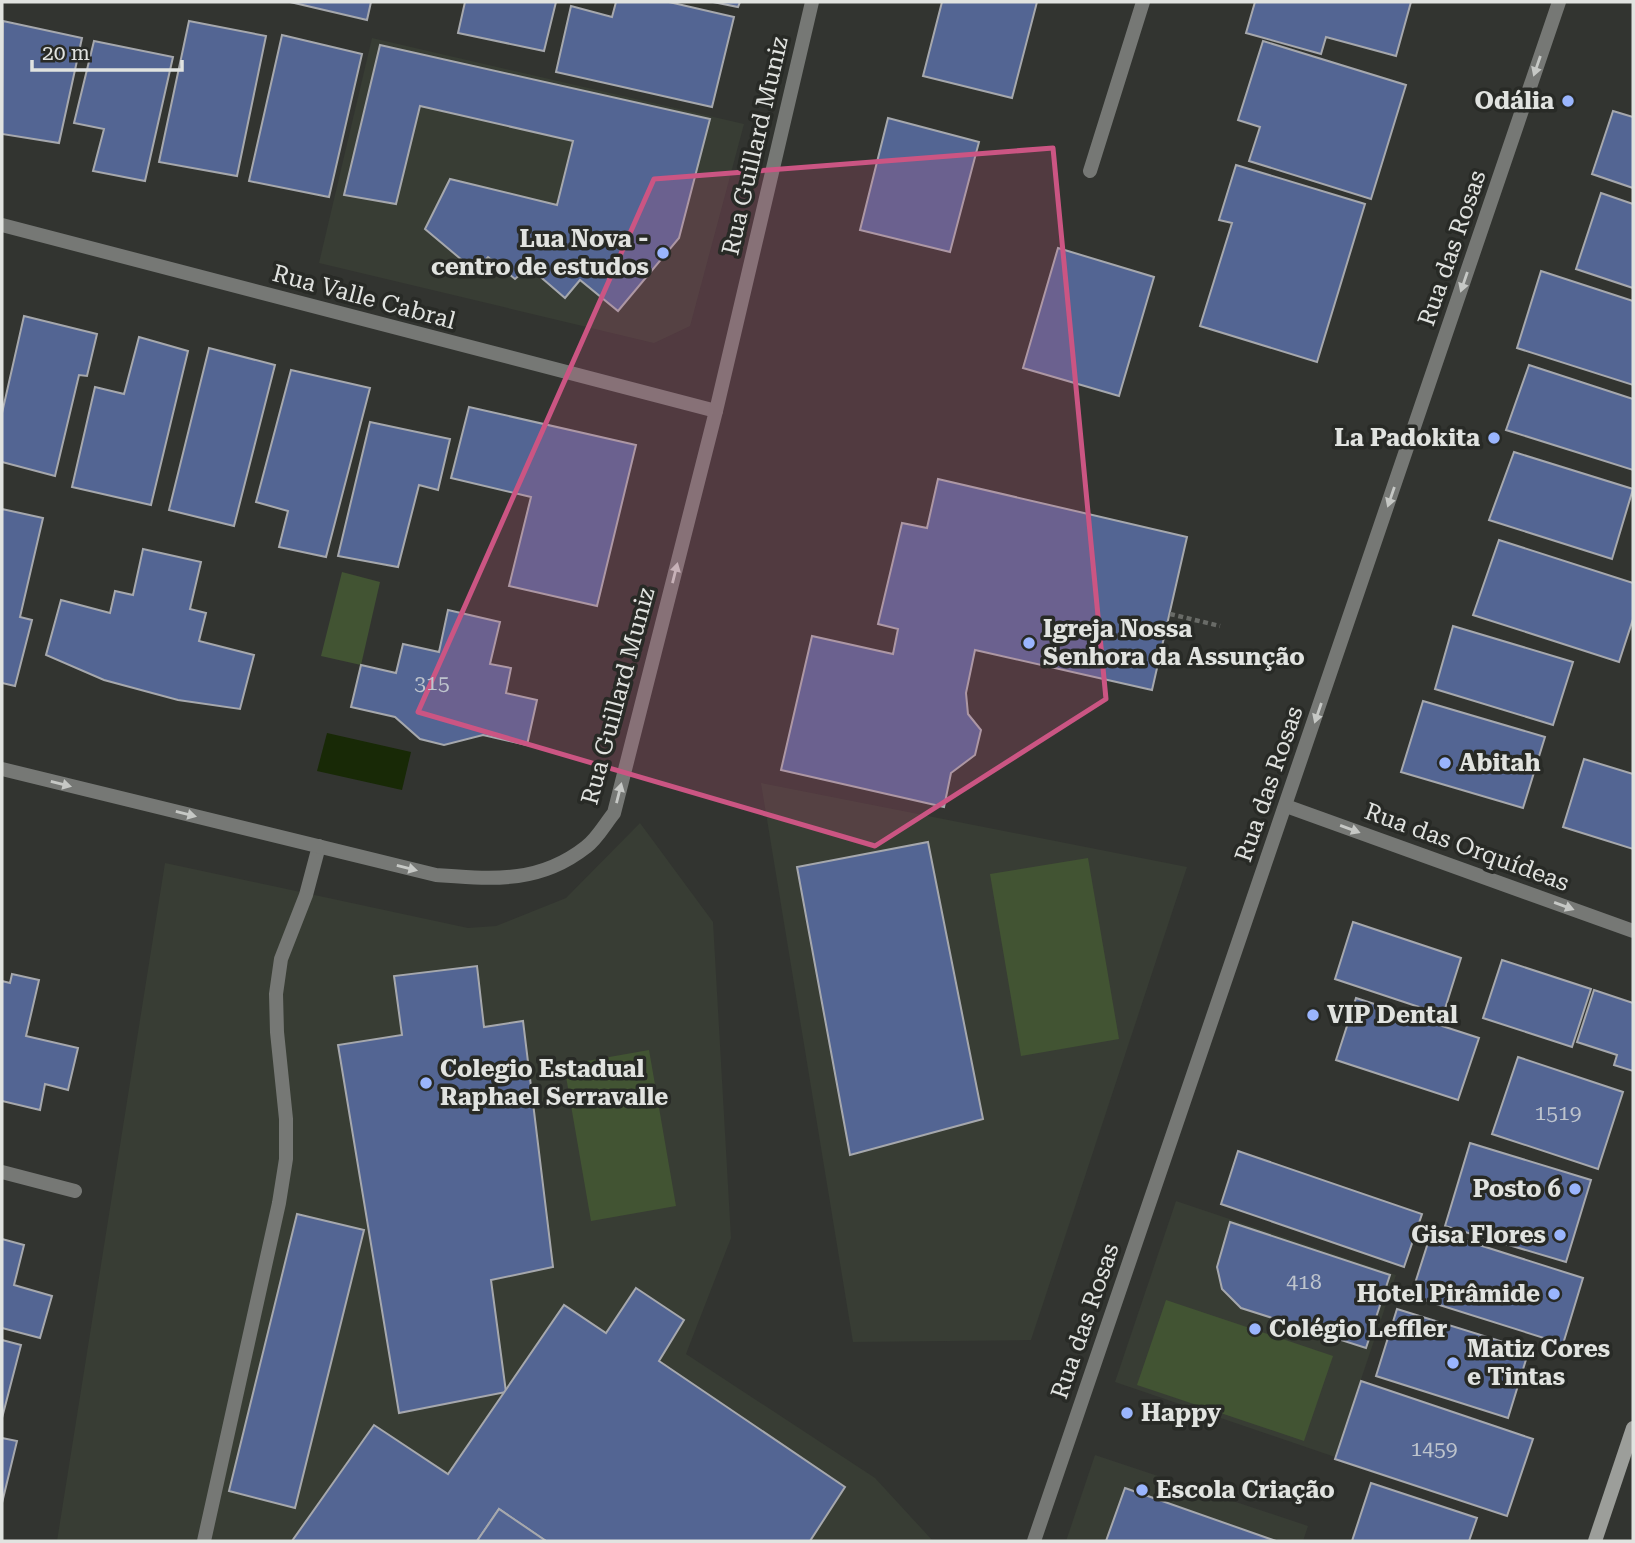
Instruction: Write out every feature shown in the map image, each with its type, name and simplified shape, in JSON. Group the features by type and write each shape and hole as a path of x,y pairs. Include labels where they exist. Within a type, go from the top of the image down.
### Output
{"main road":[{"path":"1595,1541 1633,1428"}],"street":[{"name":"Rua Guillard Muniz","path":"2,769 436,875 503,880 548,870 588,846 614,813 716,411 812,2"},
{"path":"1090,171 1143,2"},
{"name":"Rua das Rosas","path":"1034,1541 1559,2"},
{"name":"Rua Valle Cabral","path":"2,225 716,411"},
{"name":"Rua das Orquídeas","path":"1286,806 1633,931"},
{"path":"204,1541 286,1159 284,1076 276,1032 276,994 281,959 306,895 319,846"},
{"path":"2,1172 75,1191"}],"path":[{"path":"1170,614 1220,626"}],"highlighted area":[{"path":"1053,148 1106,699 875,846 418,712 654,179"}],"shaded area":[{"path":"372,38 744,124 690,326 654,343 319,263"},
{"path":"342,572 380,582 361,665 321,656"},
{"path":"327,733 411,752 402,790 317,771"},
{"path":"761,783 1187,867 1031,1340 853,1342"},
{"name":"Colegio Estadual Raphael Serravalle","path":"640,823 713,922 731,1238 686,1354 875,1478 933,1541 57,1541 165,863 468,928 496,926 566,898"},
{"path":"1088,858 1119,1039 1021,1056 990,874"},
{"path":"649,1050 676,1206 591,1221 564,1065"},
{"name":"Colégio Leffler","path":"1176,1201 1396,1275 1335,1457 1115,1382"},
{"path":"1166,1300 1333,1356 1304,1441 1137,1385"},
{"name":"Escola Criação","path":"1095,1455 1308,1526 1303,1541 1066,1541"}],"building":[{"path":"290,2 371,2 367,20"},
{"path":"465,2 556,2 544,51 458,33"},
{"path":"616,2 669,2 734,17 712,107 556,72 571,6 612,17"},
{"path":"713,2 740,2 738,7"},
{"path":"942,2 1037,2 1012,98 923,76"},
{"path":"1255,2 1411,2 1396,56 1326,37 1321,54 1246,33"},
{"path":"3,21 82,38 59,143 2,134"},
{"path":"189,21 266,36 237,176 159,162"},
{"path":"282,35 362,54 329,197 249,181"},
{"path":"94,41 173,57 145,181 93,171 104,129 74,123"},
{"path":"1263,41 1406,85 1371,199 1249,161 1260,127 1238,120"},
{"path":"380,45 710,119 679,238 618,311 580,280 565,298 529,267 515,279 488,257 475,271 425,229 450,179 557,205 573,141 420,106 396,204 344,195"},
{"path":"1613,111 1633,117 1633,188 1592,174"},
{"path":"888,118 979,142 950,252 860,230"},
{"path":"1236,165 1365,204 1317,362 1200,326 1232,223 1219,220"},
{"path":"1601,193 1633,204 1633,288 1576,269"},
{"path":"1058,248 1154,277 1119,396 1023,368"},
{"path":"1541,271 1633,301 1633,385 1517,348"},
{"path":"24,316 97,334 87,376 79,375 55,476 2,462 2,413"},
{"path":"139,337 188,351 151,505 72,487 95,387 124,394"},
{"path":"209,348 275,365 234,526 169,510"},
{"path":"1529,365 1633,399 1633,470 1506,430"},
{"path":"291,370 370,388 326,557 279,547 288,511 256,502"},
{"path":"469,407 636,445 597,606 509,586 531,497 451,478"},
{"path":"370,422 450,439 438,490 419,485 398,567 338,556"},
{"path":"1514,452 1633,489 1612,559 1489,520"},
{"name":"Igreja Nossa Senhora da Assunção","path":"938,479 1187,537 1152,690 975,650 966,693 968,714 981,730 975,755 951,773 944,807 781,770 812,636 893,654 898,629 878,624 902,523 927,528"},
{"path":"2,509 43,518 20,617 32,620 15,686 2,683"},
{"path":"1499,540 1633,583 1633,619 1619,662 1473,615"},
{"path":"143,549 201,562 190,609 206,613 199,641 254,655 240,709 178,700 104,680 46,655 61,600 110,613 115,591 133,595"},
{"path":"448,610 500,622 490,664 511,668 506,693 537,700 527,745 483,735 444,745 420,739 395,717 351,707 361,665 396,673 403,644 439,652"},
{"path":"1453,626 1573,662 1553,725 1435,689"},
{"path":"1423,701 1545,737 1523,808 1401,772"},
{"path":"1584,759 1633,774 1633,849 1563,827"},
{"path":"928,842 983,1119 850,1155 797,867"},
{"path":"1353,922 1461,958 1443,1015 1335,979"},
{"path":"1502,960 1591,989 1572,1047 1483,1018"},
{"path":"477,966 484,1027 523,1021 553,1267 491,1280 506,1392 399,1413 338,1045 402,1035 394,976"},
{"path":"12,974 39,980 26,1036 78,1048 68,1090 45,1084 40,1110 2,1101 2,981 10,983"},
{"path":"1594,990 1633,1003 1633,1071 1614,1065 1617,1055 1577,1042"},
{"path":"1356,998 1479,1038 1458,1100 1336,1060"},
{"path":"1518,1057 1623,1092 1598,1169 1492,1134"},
{"path":"1470,1143 1591,1180 1566,1262 1445,1226"},
{"path":"1238,1151 1422,1214 1404,1267 1221,1204"},
{"path":"297,1214 364,1230 295,1508 229,1491"},
{"path":"1230,1222 1390,1275 1366,1348 1241,1308 1222,1289 1217,1267"},
{"path":"1432,1230 1583,1278 1563,1344 1411,1296"},
{"path":"2,1239 24,1245 14,1285 52,1296 40,1338 2,1328"},
{"path":"636,1288 684,1320 659,1361 845,1487 810,1541 546,1541 499,1509 477,1541 292,1541 374,1425 448,1474 564,1305 606,1333"},
{"name":"Matiz Cores e Tintas","path":"1397,1309 1529,1350 1508,1418 1376,1376"},
{"path":"2,1340 21,1345 2,1418"},
{"path":"1361,1381 1533,1439 1507,1516 1335,1459"},
{"path":"2,1438 17,1441 2,1503"},
{"path":"1371,1483 1477,1518 1469,1541 1352,1541"},
{"path":"1125,1488 1276,1541 1106,1541"},
{"path":"499,1509 546,1541 477,1541"}],"place":[{"name":"Odália","path":"1568,101"},
{"name":"Lua Nova - centro de estudos","path":"663,253"},
{"name":"La Padokita","path":"1494,438"},
{"name":"Igreja Nossa Senhora da Assunção","path":"1029,643"},
{"name":"Abitah","path":"1445,763"},
{"name":"VIP Dental","path":"1313,1015"},
{"name":"Colegio Estadual Raphael Serravalle","path":"426,1083"},
{"name":"Posto 6","path":"1575,1189"},
{"name":"Gisa Flores","path":"1560,1235"},
{"name":"Hotel Pirâmide","path":"1554,1294"},
{"name":"Colégio Leffler","path":"1255,1329"},
{"name":"Matiz Cores e Tintas","path":"1453,1363"},
{"name":"Happy","path":"1127,1413"},
{"name":"Escola Criação","path":"1142,1490"}]}
